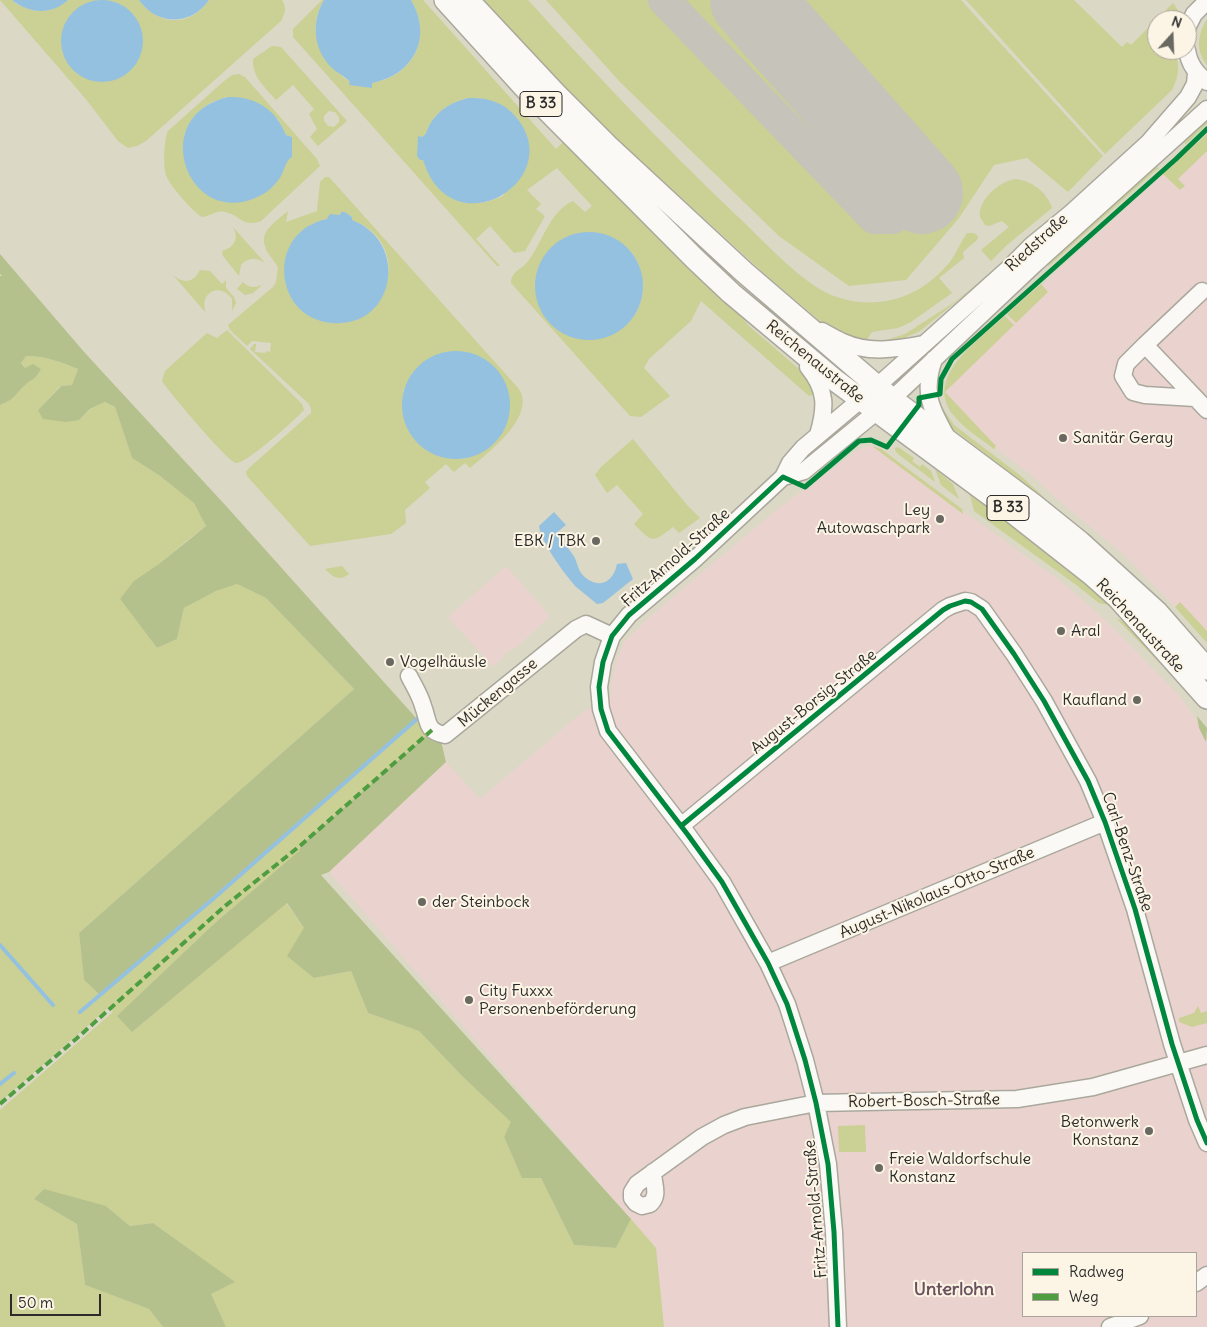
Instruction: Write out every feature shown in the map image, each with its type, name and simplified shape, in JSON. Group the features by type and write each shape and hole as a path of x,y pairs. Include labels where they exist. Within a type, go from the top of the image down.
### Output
{"main road":[{"name":"Reichenaustraße","path":"445,0 523,86 695,259 809,360 868,406 993,496 1091,574 1118,598 1207,698"},
{"name":"Reichenaustraße","path":"468,0 556,94 627,164 800,320 885,392 1034,505 1113,572 1157,612 1207,669"}],"street":[{"path":"1196,10 1207,1"},
{"path":"1189,60 1202,78"},
{"name":"Riedstraße","path":"885,392 923,344 1148,143 1188,97 1194,84 1202,78"},
{"name":"Riedstraße","path":"868,406 885,392 934,359 1036,263 1207,109"},
{"path":"1195,398 1145,395 1134,392 1123,376 1126,364 1202,290"},
{"path":"800,320 843,342 860,348 884,350 923,344"},
{"path":"1145,346 1207,410"},
{"path":"934,359 929,372 928,397 938,422 950,443"},
{"path":"809,360 808,368 819,382 822,392 823,412 818,435"},
{"name":"Fritz-Arnold-Straße","path":"838,1327 834,1232 828,1164 805,1060 787,1004 768,964 722,882 608,731 601,709 599,687 603,662 612,636 629,615 688,565 784,477 790,463 818,435 868,406"},
{"name":"Fritz-Arnold-Straße","path":"784,477 804,471 868,406"},
{"name":"Carl-Benz-Straße","path":"964,601 971,602 982,609 1014,654 1044,701 1088,781 1105,822 1141,929 1165,1021 1197,1120 1207,1142"},
{"name":"August-Borsig-Straße","path":"681,826 943,610 964,601"},
{"name":"Mückengasse","path":"409,676 424,708 427,723 438,734 446,735 576,629 586,624 612,636"},
{"name":"August-Nikolaus-Otto-Straße","path":"768,964 1105,822"},
{"name":"Robert-Bosch-Straße","path":"653,1172 702,1137 724,1125 745,1117 816,1103 1017,1099 1093,1087 1207,1055"},
{"path":"1110,1327 1137,1317"}],"shaded area":[{"path":"1207,134 1207,643 1121,552 1060,502 1034,477 954,417 945,392 955,373 1056,272"},
{"path":"872,445 1067,586 1106,621 1178,694 1207,734 1207,1327 664,1327 656,1248 329,872 446,762 480,799 579,715 612,694 611,684 617,658 625,641 654,613 775,511 859,449"},
{"path":"506,566 550,616 517,647 503,654 504,656 493,667 448,617"}],"green space":[{"path":"0,0 12,0 18,5 35,11 43,11 51,10 68,0 139,0 155,15 164,19 174,20 184,19 193,15 209,0 282,0 285,10 281,21 146,141 128,148 118,141 85,98"},
{"path":"324,0 318,12 316,35 324,56 350,82 372,88 372,83 387,79 399,72 416,53 420,28 411,0 423,0 556,149 566,139 728,300 749,326 806,375 817,394 809,396 701,301 691,321 649,359 644,368 670,396 641,417 630,416 511,283 515,273 529,260 558,212 573,201 585,212 592,206 557,168 527,190 541,204 536,209 545,216 525,251 514,253 490,226 476,239 500,266 497,266 293,37 293,29","holes":["468,98 488,100 506,108 519,121 528,140 503,196 487,202 473,203 455,199 426,168 423,160 420,158 422,137 437,114 446,107","581,233 629,250 636,260 641,273 643,291 639,306 632,319 621,329 607,336 592,339 576,337 560,331 564,239"]},
{"path":"477,0 528,0 683,163 787,264 821,290 842,299 857,302 879,302 901,297 920,288 945,268 967,233 974,233 978,236 977,240 963,252 964,258 939,278 952,293 911,322 898,328 872,332 867,343 828,328 767,276 673,190 639,166"},
{"path":"546,0 961,0 1103,156 1068,192 1027,158 994,165 959,218 906,280 849,286 779,236 621,83"},
{"path":"966,0 1074,0 1122,47 1127,42 1131,45 1147,29 1147,60 1177,60 1178,70 1172,90 1105,154"},
{"path":"1173,3 1178,10 1166,10"},
{"path":"1207,19 1207,65 1201,54 1199,42"},
{"path":"272,46 281,47 347,121 318,146 310,137 317,129 309,114 314,109 293,85 276,100 257,76 253,59","holes":["329,111 335,112 339,117 339,122 334,127 328,126 324,121 324,116"]},
{"path":"239,74 245,77 317,159 320,166 261,221 255,223 245,222 222,212 202,217 176,191 165,171 164,159 168,131 232,75","holes":["228,97 278,119 286,135 292,137 292,157 286,163 273,185 266,192 247,200 227,200 207,194 184,136 195,115 213,102"]},
{"path":"1207,118 1207,124 1186,144 1184,142 1201,122"},
{"path":"1207,134 1207,151 1178,179 1185,186 1180,190 1163,174"},
{"path":"1157,167 1159,168 1049,266 1046,263 1132,182"},
{"path":"325,177 329,177 519,389 523,400 516,422 508,433 470,468 465,463 454,472 446,464 425,482 430,488 405,510 406,523 391,534 310,546 247,476 246,472 311,413 311,409 309,404 250,349 256,344 255,352 270,352 271,343 252,341 247,346 230,330 228,325 273,287 276,282 278,267 267,252 264,241 267,231 288,211 286,222 317,211 320,182","holes":["341,212 345,212 352,217 352,220 373,232 385,249 389,269 385,288 376,305 360,317 340,323 316,319 299,233 312,224 340,215","486,360 499,374 507,392 509,410 503,429 479,452 463,459 450,458 427,450 403,391 413,372"]},
{"path":"1016,179 1028,182 1043,192 1052,208 1007,245 991,261 981,250 1009,227 1002,221 989,226 985,225 980,217 980,210 991,192 1003,183"},
{"path":"648,194 850,372 847,375 720,267 645,197"},
{"path":"1054,217 1043,232 920,331 897,341 880,342 905,334 955,302"},
{"path":"232,226 265,263 255,259 246,260 241,265 239,276 223,256 222,251 230,247 235,241 236,234"},
{"path":"0,254 85,353 227,507 417,719 100,995 84,980 79,933 354,689 266,598 237,584 216,591 184,608 177,639 157,648 120,599 134,581 159,564 206,526 194,503 160,476 132,458 115,407 105,402 90,409 79,420 66,422 43,419 38,410 61,386 72,385 78,369 46,358 26,356 21,363 25,368 33,364 41,369 39,373 11,399 0,405 0,276 2,276 0,274"},
{"path":"200,270 210,271 222,284 226,280 226,288 234,297 236,303 232,311 232,299 222,291 216,290 208,295 205,300 206,313 173,275 181,280 188,281 195,278"},
{"path":"243,282 252,287 262,285 253,293 245,295 237,289"},
{"path":"1041,284 1048,292 1016,323 1007,314"},
{"path":"1005,316 1014,325 945,392 949,374 958,361 981,336"},
{"path":"227,330 302,404 304,410 249,457 236,463 211,440 162,381 165,371 207,333 217,338"},
{"path":"26,356 53,360 78,369 72,385 60,386 38,410 79,420 91,409 105,402 115,407 132,458 160,476 195,503 206,526 120,599 157,648 177,639 184,608 216,591 237,584 266,598 354,689 79,933 84,980 100,995 213,899 417,719 429,733 301,845 299,851 132,1032 286,903 304,928 314,978 351,971 368,1013 419,1031 463,1077 512,1122 504,1137 522,1177 541,1178 574,1245 616,1248 631,1219 656,1248 664,1327 226,1327 210,1294 234,1282 153,1223 130,1226 106,1206 34,1199 77,1224 85,1285 149,1309 163,1327 0,1327 0,1110 113,1012 109,1007 0,1102 0,405 11,399 39,373 41,369 25,368 21,362"},
{"path":"945,392 996,446 994,449 959,422 946,402"},
{"path":"938,401 954,425 1021,476 1132,573 1207,652 1207,657 1030,488 953,429 946,422"},
{"path":"633,439 687,505 700,518 679,533 673,527 661,536 653,539 649,538 634,524 643,514 617,485 607,493 595,475 601,467"},
{"path":"872,446 881,449 962,509 963,514"},
{"path":"898,447 914,458 912,461 920,467 922,464 931,471 935,482 898,454 895,448"},
{"path":"935,469 953,484 959,499 941,485"},
{"path":"968,487 1040,541 1113,606 1099,603 974,511"},
{"path":"342,566 349,574 342,578 333,576 325,569"},
{"path":"1180,602 1207,631 1207,643 1175,607"},
{"path":"1116,618 1127,624 1178,679 1176,680"},
{"path":"1197,716 1207,728 1206,742 1199,728"},
{"path":"429,733 441,741 446,762 329,872 321,875 631,1219 616,1248 574,1245 541,1178 522,1178 504,1137 511,1122 463,1077 419,1031 368,1013 351,971 314,978 287,956 304,928 287,903 132,1032 117,1016 214,924 299,851 301,845"},
{"path":"1198,1006 1201,1013 1207,1011 1207,1023 1192,1027 1179,1022 1179,1018 1194,1013"},
{"path":"865,1125 866,1152 839,1152 838,1126"},
{"path":"44,1189 106,1206 130,1226 153,1223 235,1282 211,1294 226,1327 163,1327 149,1309 85,1285 77,1224 34,1199"}],"water":[{"path":"12,0 68,0 55,8 40,11 26,8"},
{"path":"102,0 118,3 131,12 140,25 143,41 140,57 131,70 118,79 102,82 86,79 73,70 64,57 61,41 64,25 73,12 86,3"},
{"path":"139,0 209,0 202,9 193,15 174,20 155,15 146,9"},
{"path":"324,0 411,0 420,27 419,40 409,63 387,79 372,83 372,88 349,85 350,82 334,70 326,61 318,44 316,36 317,17"},
{"path":"228,97 247,99 263,106 277,118 286,135 292,137 292,157 273,186 255,198 231,203 211,197 195,184 186,165 183,145 188,125 203,108"},
{"path":"468,98 482,98 501,104 516,117 528,141 528,163 517,182 500,196 479,203 457,201 437,187 423,160 420,160 417,156 418,136 422,137 425,134 430,124 442,110 451,104"},
{"path":"341,212 345,212 352,217 352,220 370,231 382,246 388,264 388,282 382,298 370,312 354,321 333,323 313,318 298,307 288,292 284,274 286,256 294,240 307,227 327,219 330,214 340,215"},
{"path":"589,232 610,236 627,248 639,265 643,286 639,307 627,324 610,336 589,340 568,336 551,324 539,307 535,286 539,265 551,248 568,236"},
{"path":"456,351 477,355 494,367 506,384 510,405 506,426 494,443 477,455 456,459 435,455 418,443 406,426 402,405 406,384 418,367 435,355"},
{"path":"554,512 566,525 555,534 571,552 581,573 586,578 592,582 603,583 612,577 617,564 626,563 633,579 603,603 597,604 575,586 552,555 541,535 539,526"}],"waterway":[{"path":"80,1012 213,899 417,719"},
{"path":"0,945 53,1005"},
{"path":"0,1084 14,1073"}],"taxiway":[{"path":"664,0 874,218 893,218 922,193"}],"runway":[{"path":"751,0 922,193"}],"marked path":[{"path":"0,1104 225,906 301,845 432,730"}],"cycle path":[{"path":"838,1327 834,1232 828,1164 805,1060 787,1004 768,963 722,882 608,731 601,709 599,687 603,662 612,636 629,615 695,559 783,477 805,487 859,441 871,440 887,447 919,405 919,398 940,394 941,379 952,359 1176,159 1207,129"},
{"path":"681,826 943,610 965,601 971,602 982,609 1014,654 1044,701 1088,781 1105,822 1135,909 1172,1044 1197,1120 1207,1143"}],"place":[{"name":"Sanitär Geray","path":"1063,438"},
{"name":"Ley Autowaschpark","path":"940,519"},
{"name":"EBK / TBK","path":"596,541"},
{"name":"Aral","path":"1061,631"},
{"name":"Vogelhäusle","path":"390,662"},
{"name":"Kaufland","path":"1137,700"},
{"name":"der Steinbock","path":"422,902"},
{"name":"City Fuxxx Personenbeförderung","path":"469,1000"},
{"name":"Betonwerk Konstanz","path":"1149,1131"},
{"name":"Freie Waldorfschule Konstanz","path":"879,1168"}],"district":[{"name":"Unterlohn","path":"954,1290"}]}
